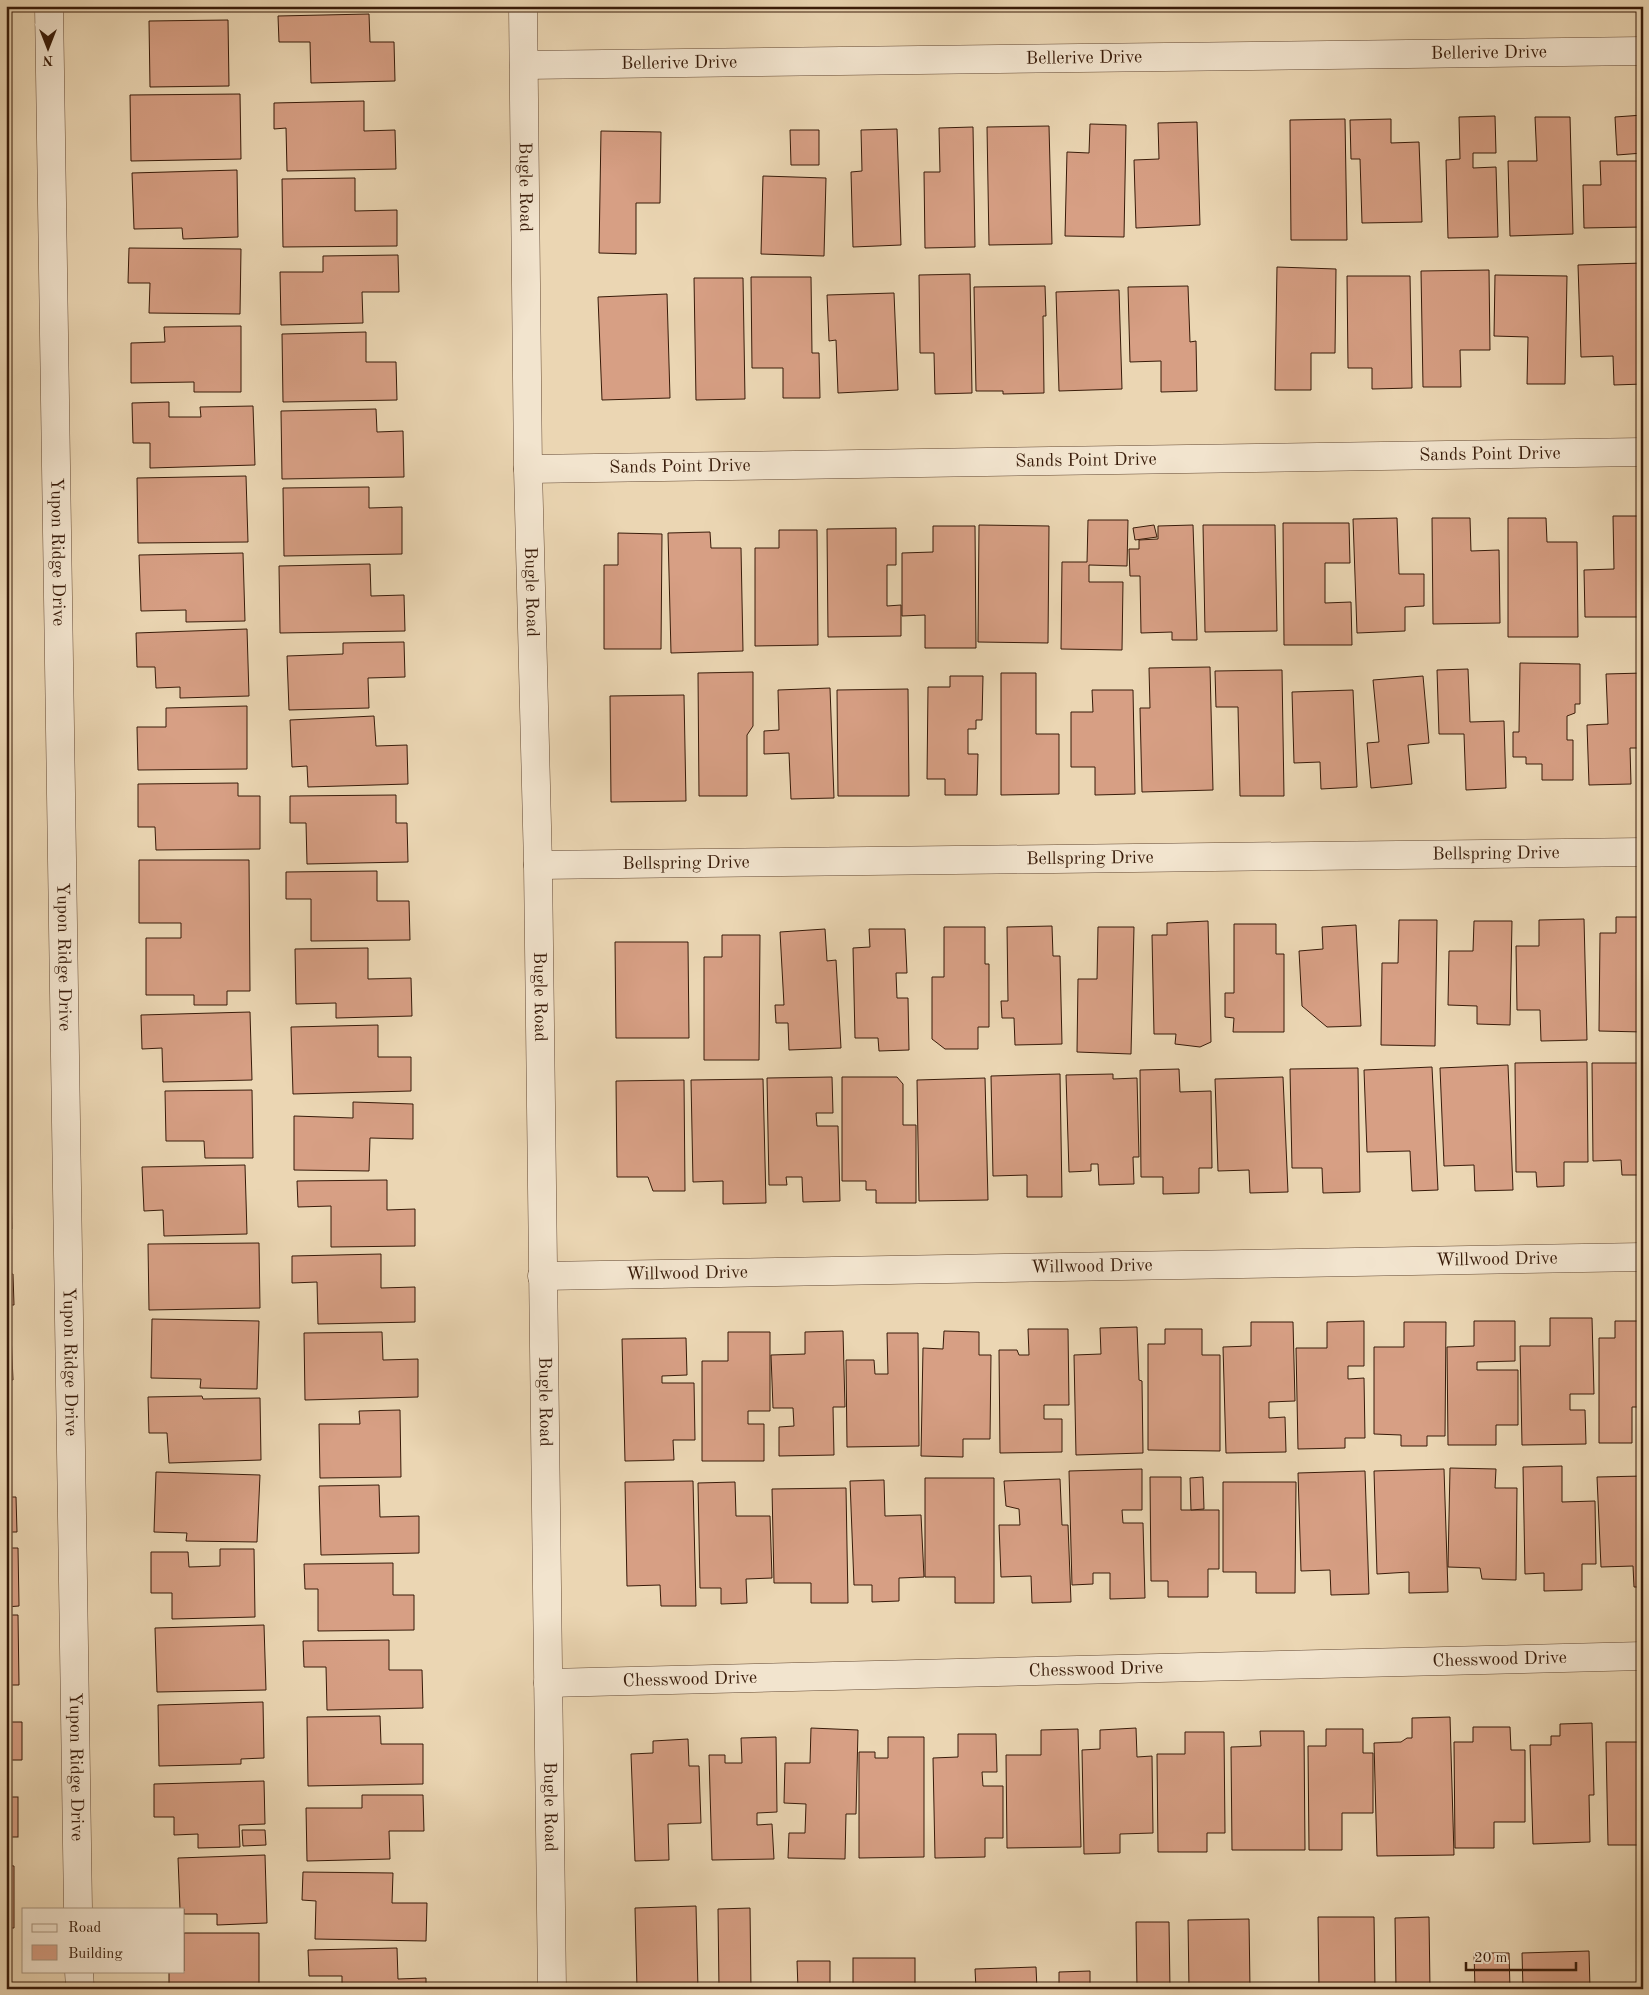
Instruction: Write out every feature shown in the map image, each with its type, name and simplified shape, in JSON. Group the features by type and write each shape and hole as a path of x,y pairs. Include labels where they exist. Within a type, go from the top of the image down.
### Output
{"street":[{"name":"Yupon Ridge Drive","path":"49,6 78,1908"},
{"name":"Bugle Road","path":"523,6 528,469 538,865 552,1989"},
{"name":"Bellerive Drive","path":"524,65 1643,52"},
{"name":"Sands Point Drive","path":"528,469 1643,452"},
{"name":"Bellspring Drive","path":"538,865 1643,852"},
{"name":"Willwood Drive","path":"542,1276 1643,1257"},
{"name":"Chesswood Drive","path":"548,1683 1643,1656"},
{"path":"79,1972 80,1989"}],"building":[{"path":"273,6 396,6 396,7 273,10"},
{"path":"369,14 370,42 394,42 395,81 311,83 310,42 279,42 278,16"},
{"path":"228,20 229,86 150,87 149,21"},
{"path":"240,94 241,159 131,161 130,95"},
{"path":"364,101 364,131 395,130 396,169 287,171 286,128 274,129 274,103"},
{"path":"1643,115 1643,153 1617,155 1615,117"},
{"path":"1495,116 1496,153 1473,153 1473,168 1496,167 1498,237 1448,238 1446,160 1460,159 1459,117"},
{"path":"1535,117 1570,117 1573,234 1510,236 1508,161 1537,161"},
{"path":"1345,119 1347,240 1291,240 1290,120"},
{"path":"1391,119 1391,143 1419,142 1422,222 1362,223 1360,159 1351,159 1350,120"},
{"path":"1197,122 1200,225 1136,228 1134,160 1159,159 1158,123"},
{"path":"1090,124 1126,125 1124,237 1065,236 1067,152 1089,153"},
{"path":"1049,126 1052,244 989,245 987,127"},
{"path":"973,127 975,247 925,248 924,172 940,172 939,128"},
{"path":"897,129 901,245 853,247 851,172 862,171 861,130"},
{"path":"790,130 819,130 819,165 791,165"},
{"path":"601,131 661,132 660,203 636,203 636,254 599,253"},
{"path":"1600,161 1643,161 1643,227 1584,228 1583,185 1601,185"},
{"path":"237,170 238,237 183,239 182,228 134,229 132,173"},
{"path":"763,176 826,178 824,256 761,254"},
{"path":"355,178 355,211 397,210 397,246 283,247 282,179"},
{"path":"129,248 241,249 240,314 149,313 150,283 128,283"},
{"path":"398,255 399,292 362,292 363,323 281,325 280,272 323,272 323,256"},
{"path":"1643,263 1643,384 1614,385 1613,356 1581,357 1578,265"},
{"path":"1277,267 1336,269 1335,353 1311,353 1311,390 1275,390"},
{"path":"1489,270 1490,350 1460,350 1461,387 1423,387 1421,271"},
{"path":"970,274 972,393 935,394 934,353 920,353 919,275"},
{"path":"1495,275 1567,276 1565,384 1527,384 1528,337 1494,336"},
{"path":"1347,276 1410,276 1412,388 1372,389 1372,368 1348,368"},
{"path":"751,277 811,277 812,353 819,353 820,398 783,398 783,368 752,368"},
{"path":"694,278 743,278 745,399 696,400"},
{"path":"1045,286 1046,316 1043,316 1044,393 1003,394 1003,391 976,391 974,287"},
{"path":"1188,286 1190,342 1196,341 1197,391 1161,392 1161,361 1130,362 1128,287"},
{"path":"1119,290 1122,389 1059,391 1056,292"},
{"path":"894,293 898,390 838,393 836,340 829,341 827,295"},
{"path":"667,294 670,398 602,400 598,297"},
{"path":"241,326 241,392 194,392 194,382 131,383 131,343 165,342 164,327"},
{"path":"366,332 366,362 396,362 397,400 283,402 282,334"},
{"path":"169,402 169,417 201,417 200,407 253,406 255,465 150,468 150,443 133,443 132,403"},
{"path":"376,409 377,432 403,431 404,477 282,479 281,411"},
{"path":"246,476 248,542 138,543 137,478"},
{"path":"369,487 369,508 402,507 402,554 284,556 283,488"},
{"path":"1613,516 1643,516 1643,617 1585,617 1584,570 1614,569"},
{"path":"1397,518 1399,574 1424,574 1424,606 1405,607 1405,631 1357,633 1353,519"},
{"path":"1432,518 1470,518 1471,551 1499,550 1500,623 1433,624"},
{"path":"1508,518 1546,518 1547,542 1577,542 1578,637 1508,637"},
{"path":"1088,520 1128,520 1127,566 1089,565 1089,582 1123,582 1122,650 1061,649 1062,562 1087,562"},
{"path":"1283,523 1349,523 1350,563 1325,563 1325,603 1351,602 1352,645 1284,645"},
{"path":"979,525 1049,526 1048,643 978,642"},
{"path":"1154,525 1157,537 1135,540 1133,528"},
{"path":"1193,525 1197,640 1172,640 1172,632 1141,633 1140,576 1130,576 1129,549 1139,549 1139,540 1158,539 1158,526"},
{"path":"1203,525 1275,525 1277,631 1205,632"},
{"path":"933,526 975,526 976,648 925,648 925,615 902,616 902,553 933,552"},
{"path":"896,528 896,565 887,565 887,606 901,605 901,636 828,637 827,529"},
{"path":"779,530 817,530 818,645 755,646 755,548 779,548"},
{"path":"710,532 711,548 741,548 743,651 671,653 668,533"},
{"path":"618,533 662,534 661,649 604,649 604,565 618,565"},
{"path":"243,553 245,621 186,622 186,610 141,611 139,555"},
{"path":"370,564 371,596 404,595 405,631 280,633 279,566"},
{"path":"247,629 249,696 180,698 180,687 156,688 155,667 137,667 136,633"},
{"path":"404,642 405,677 368,678 369,708 289,710 287,656 343,654 343,643"},
{"path":"1520,663 1580,664 1580,704 1575,704 1575,713 1567,716 1567,740 1573,740 1573,780 1542,780 1542,764 1526,764 1526,757 1513,757 1513,732 1519,732"},
{"path":"1210,667 1213,790 1142,792 1140,708 1150,708 1149,668"},
{"path":"1468,669 1470,722 1504,721 1506,788 1466,790 1464,734 1439,734 1437,670"},
{"path":"1282,670 1284,796 1240,796 1238,707 1216,707 1215,671"},
{"path":"753,672 753,726 747,735 747,796 699,796 698,673"},
{"path":"1001,673 1036,673 1036,734 1059,734 1059,794 1001,795"},
{"path":"1643,673 1643,748 1630,748 1631,784 1589,785 1587,725 1608,724 1606,674"},
{"path":"950,676 983,676 982,720 976,720 976,729 968,729 968,754 978,754 977,795 945,795 945,779 927,779 928,687 950,687"},
{"path":"1423,676 1429,743 1408,745 1412,784 1371,788 1367,743 1379,742 1373,680"},
{"path":"830,688 834,798 791,799 789,753 764,754 764,731 779,730 778,690"},
{"path":"908,689 909,796 838,796 837,690"},
{"path":"1092,690 1133,690 1135,794 1095,795 1095,767 1071,767 1071,712 1093,712"},
{"path":"1353,690 1357,787 1321,789 1320,762 1294,763 1292,692"},
{"path":"684,695 686,801 611,802 610,696"},
{"path":"247,706 247,769 138,770 137,727 166,727 166,708"},
{"path":"374,716 376,746 407,745 408,784 308,787 307,766 292,767 290,720"},
{"path":"238,783 238,796 260,796 260,849 156,850 155,827 138,827 138,784"},
{"path":"396,795 396,823 407,823 408,862 307,864 306,823 290,823 290,796"},
{"path":"139,860 249,860 250,991 227,991 227,1005 194,1005 194,995 146,995 146,938 181,938 181,923 139,923"},
{"path":"377,871 377,901 409,901 410,940 311,941 311,899 286,899 286,872"},
{"path":"1616,917 1643,917 1643,1032 1599,1031 1600,933 1616,933"},
{"path":"1584,919 1587,1040 1541,1041 1540,1010 1517,1010 1516,946 1539,946 1539,920"},
{"path":"1399,920 1437,920 1435,1046 1381,1045 1382,963 1398,963"},
{"path":"1208,921 1211,1042 1200,1047 1175,1044 1176,1034 1154,1034 1152,935 1167,935 1167,923"},
{"path":"1474,921 1512,921 1510,1025 1477,1024 1477,1006 1448,1005 1449,951 1473,951"},
{"path":"1234,924 1276,924 1276,954 1284,954 1284,1032 1233,1032 1234,1018 1225,1017 1225,993 1234,993"},
{"path":"1356,925 1361,1026 1327,1027 1302,1006 1299,951 1323,949 1322,927"},
{"path":"1052,926 1053,956 1060,956 1062,1044 1015,1045 1014,1018 1002,1018 1001,1001 1008,1001 1007,927"},
{"path":"944,927 985,927 985,964 989,964 989,1027 978,1027 978,1049 945,1049 932,1039 932,977 944,977"},
{"path":"1098,927 1134,927 1131,1054 1077,1052 1078,979 1097,979"},
{"path":"825,929 827,961 836,960 841,1048 789,1050 788,1023 776,1023 775,1005 784,1005 780,932"},
{"path":"869,929 905,929 907,973 896,973 897,998 908,998 909,1050 879,1051 878,1038 855,1038 853,948 870,947"},
{"path":"722,935 760,935 759,1060 704,1060 704,957 722,957"},
{"path":"615,942 688,942 689,1038 616,1038"},
{"path":"368,948 368,979 411,978 412,1016 336,1018 336,1003 296,1004 295,949"},
{"path":"250,1012 252,1080 163,1082 162,1048 142,1049 141,1015"},
{"path":"378,1025 378,1057 411,1057 411,1091 293,1094 291,1027"},
{"path":"6,1044 9,1044 8,1079 6,1079"},
{"path":"1587,1062 1588,1162 1564,1162 1564,1186 1537,1187 1536,1172 1516,1172 1515,1063"},
{"path":"1592,1063 1643,1063 1643,1175 1622,1175 1621,1160 1593,1161"},
{"path":"1508,1065 1513,1190 1475,1191 1474,1165 1444,1166 1440,1068"},
{"path":"1432,1067 1438,1190 1412,1191 1410,1151 1367,1152 1364,1070"},
{"path":"1358,1068 1360,1192 1323,1193 1322,1168 1292,1168 1290,1069"},
{"path":"1179,1069 1180,1092 1211,1091 1212,1168 1199,1168 1199,1193 1163,1194 1163,1177 1141,1177 1140,1070"},
{"path":"1060,1074 1062,1197 1027,1197 1027,1175 993,1176 991,1076"},
{"path":"1113,1074 1113,1079 1137,1078 1139,1157 1133,1157 1134,1184 1099,1185 1098,1164 1091,1164 1091,1171 1069,1172 1066,1075"},
{"path":"832,1077 833,1113 816,1113 817,1126 838,1126 840,1201 803,1202 802,1177 786,1177 787,1185 769,1185 767,1078"},
{"path":"842,1077 897,1077 903,1084 903,1125 916,1125 916,1203 876,1203 876,1190 866,1190 866,1181 842,1181"},
{"path":"1283,1077 1288,1192 1250,1193 1249,1170 1218,1171 1215,1079"},
{"path":"985,1078 988,1200 919,1201 917,1080"},
{"path":"763,1079 766,1203 723,1204 723,1181 693,1182 691,1080"},
{"path":"684,1080 685,1191 653,1191 648,1177 617,1177 616,1081"},
{"path":"252,1090 253,1158 205,1158 204,1141 166,1141 165,1091"},
{"path":"353,1102 413,1104 413,1139 370,1138 369,1171 294,1170 294,1116 353,1118"},
{"path":"245,1165 247,1234 164,1236 163,1210 144,1211 142,1167"},
{"path":"387,1180 387,1210 415,1209 415,1246 331,1247 331,1206 298,1207 297,1181"},
{"path":"6,1196 11,1196 12,1229 6,1229"},
{"path":"259,1243 260,1308 149,1310 148,1244"},
{"path":"381,1254 381,1288 415,1287 415,1322 318,1324 317,1282 292,1283 292,1256"},
{"path":"6,1274 13,1274 14,1305 6,1305"},
{"path":"10,1311 13,1380 6,1380 6,1312"},
{"path":"1550,1318 1592,1318 1594,1394 1570,1394 1570,1410 1585,1410 1586,1444 1522,1445 1520,1346 1550,1346"},
{"path":"152,1319 259,1321 257,1389 200,1388 201,1379 151,1378"},
{"path":"1364,1321 1364,1366 1348,1366 1348,1379 1364,1378 1365,1438 1345,1438 1345,1448 1298,1449 1296,1348 1327,1348 1327,1322"},
{"path":"1474,1321 1515,1321 1515,1361 1477,1362 1477,1370 1518,1370 1518,1425 1496,1425 1496,1445 1448,1445 1447,1347 1474,1346"},
{"path":"1615,1321 1643,1321 1643,1407 1632,1407 1632,1443 1599,1443 1599,1338 1615,1338"},
{"path":"1251,1322 1293,1322 1295,1401 1269,1402 1269,1418 1285,1417 1286,1452 1226,1453 1223,1347 1251,1346"},
{"path":"1404,1322 1446,1322 1445,1436 1427,1436 1427,1446 1401,1446 1401,1435 1374,1434 1374,1347 1404,1347"},
{"path":"1137,1327 1139,1380 1142,1381 1143,1453 1076,1455 1074,1355 1101,1354 1100,1328"},
{"path":"1028,1329 1068,1329 1069,1405 1044,1405 1044,1419 1062,1419 1062,1452 1000,1453 999,1350 1017,1350 1019,1355 1029,1355"},
{"path":"1165,1329 1202,1329 1202,1355 1220,1355 1220,1451 1148,1450 1148,1344 1165,1344"},
{"path":"843,1331 845,1407 833,1407 834,1455 779,1456 779,1427 794,1426 793,1408 773,1408 771,1355 805,1354 805,1332"},
{"path":"944,1331 979,1332 979,1355 991,1355 990,1439 963,1439 963,1457 921,1456 923,1348 943,1349"},
{"path":"382,1332 383,1360 418,1359 418,1397 305,1400 304,1333"},
{"path":"728,1332 770,1332 770,1411 748,1411 748,1424 764,1424 764,1461 702,1461 702,1361 728,1361"},
{"path":"887,1333 918,1333 919,1446 847,1447 846,1360 874,1360 875,1374 888,1374"},
{"path":"686,1338 687,1375 662,1376 662,1383 694,1383 695,1440 673,1440 674,1460 625,1461 622,1339"},
{"path":"202,1396 203,1399 260,1398 261,1460 169,1463 167,1433 149,1433 148,1397"},
{"path":"400,1410 401,1477 320,1478 319,1424 360,1424 359,1411"},
{"path":"1562,1466 1562,1502 1595,1501 1596,1564 1582,1564 1582,1590 1544,1591 1544,1573 1525,1574 1523,1467"},
{"path":"1450,1468 1496,1469 1495,1488 1517,1488 1516,1580 1482,1579 1480,1568 1448,1567"},
{"path":"1142,1469 1142,1510 1122,1510 1123,1523 1143,1523 1145,1598 1110,1599 1110,1573 1093,1573 1093,1584 1072,1585 1069,1471"},
{"path":"1444,1469 1448,1592 1409,1593 1409,1572 1377,1574 1374,1471"},
{"path":"1365,1471 1369,1594 1331,1595 1330,1570 1301,1571 1298,1473"},
{"path":"156,1472 260,1475 257,1542 186,1541 187,1533 154,1532"},
{"path":"1643,1476 1643,1587 1634,1587 1633,1566 1601,1567 1597,1477"},
{"path":"1150,1477 1181,1477 1181,1510 1219,1510 1219,1569 1208,1569 1208,1597 1168,1597 1168,1581 1151,1581"},
{"path":"1203,1477 1204,1509 1191,1510 1190,1478"},
{"path":"925,1478 994,1478 994,1603 955,1603 955,1577 925,1577"},
{"path":"1060,1479 1062,1525 1068,1525 1071,1602 1032,1603 1031,1576 1001,1577 999,1525 1020,1525 1019,1509 1006,1506 1004,1481"},
{"path":"884,1480 885,1516 921,1515 924,1577 899,1578 899,1601 872,1602 872,1585 854,1585 850,1481"},
{"path":"693,1481 696,1606 661,1606 660,1585 627,1586 625,1482"},
{"path":"735,1482 736,1516 770,1516 772,1578 746,1579 747,1603 721,1604 721,1588 700,1588 698,1483"},
{"path":"1223,1482 1296,1482 1295,1593 1256,1593 1256,1572 1223,1572"},
{"path":"379,1485 380,1517 419,1516 419,1553 321,1555 319,1486"},
{"path":"846,1488 848,1603 811,1603 811,1583 774,1583 772,1489"},
{"path":"6,1497 16,1497 17,1532 6,1532"},
{"path":"6,1548 18,1548 19,1606 6,1607"},
{"path":"220,1549 254,1549 255,1617 172,1619 172,1593 151,1593 151,1552 188,1552 189,1567 220,1566"},
{"path":"393,1563 393,1595 414,1595 414,1630 318,1631 318,1589 305,1589 304,1564"},
{"path":"6,1615 18,1615 19,1685 6,1685"},
{"path":"264,1625 266,1690 157,1692 155,1628"},
{"path":"389,1640 389,1670 422,1670 423,1708 327,1710 326,1667 304,1667 303,1641"},
{"path":"6,1697 10,1697 10,1722 22,1722 22,1760 6,1760"},
{"path":"263,1702 264,1758 241,1759 241,1764 159,1766 158,1705"},
{"path":"380,1716 381,1744 423,1744 423,1784 308,1786 307,1717"},
{"path":"1450,1717 1454,1855 1377,1856 1374,1743 1401,1742 1407,1738 1412,1738 1412,1718"},
{"path":"1592,1723 1594,1795 1589,1795 1590,1842 1533,1844 1530,1745 1551,1745 1551,1736 1560,1736 1560,1724"},
{"path":"1473,1727 1510,1727 1511,1750 1525,1750 1525,1822 1494,1822 1494,1848 1455,1848 1454,1742 1473,1742"},
{"path":"811,1728 858,1730 856,1814 846,1814 845,1859 788,1858 789,1833 805,1833 806,1804 784,1803 785,1763 810,1763"},
{"path":"1136,1728 1137,1757 1152,1756 1153,1833 1120,1834 1120,1853 1084,1854 1082,1750 1100,1749 1100,1730"},
{"path":"1078,1729 1081,1847 1007,1848 1006,1755 1041,1755 1041,1730"},
{"path":"1326,1729 1363,1729 1363,1753 1373,1753 1373,1813 1342,1813 1342,1850 1309,1850 1308,1746 1326,1746"},
{"path":"1260,1731 1304,1731 1305,1850 1232,1850 1231,1747 1261,1746"},
{"path":"1185,1732 1224,1732 1225,1833 1207,1833 1207,1852 1158,1852 1157,1754 1185,1754"},
{"path":"958,1734 996,1734 997,1772 982,1772 983,1786 1003,1786 1003,1838 985,1838 985,1857 935,1858 933,1758 958,1757"},
{"path":"776,1737 777,1812 757,1813 757,1825 772,1824 774,1859 712,1860 709,1755 725,1755 725,1763 742,1763 741,1738"},
{"path":"888,1737 924,1737 924,1857 859,1858 859,1752 875,1752 875,1758 888,1758"},
{"path":"688,1739 689,1766 699,1766 701,1823 668,1824 669,1860 635,1861 631,1754 653,1753 653,1741"},
{"path":"1606,1742 1643,1742 1643,1845 1608,1845"},
{"path":"264,1781 265,1824 239,1825 240,1847 198,1848 198,1834 174,1835 174,1817 154,1817 154,1784"},
{"path":"362,1795 423,1795 424,1831 389,1831 390,1859 307,1861 306,1808 362,1808"},
{"path":"6,1797 18,1797 18,1837 6,1837"},
{"path":"242,1830 265,1830 266,1845 243,1846"},
{"path":"265,1855 267,1923 217,1925 217,1914 185,1914 185,1908 180,1908 178,1858"},
{"path":"6,1865 14,1866 14,1928 6,1928"},
{"path":"303,1872 393,1873 392,1903 427,1903 426,1941 315,1939 316,1901 302,1900"},
{"path":"696,1906 698,1989 637,1989 635,1908"},
{"path":"750,1908 751,1989 719,1989 718,1909"},
{"path":"1318,1917 1374,1917 1375,1989 1319,1989"},
{"path":"1429,1917 1430,1989 1396,1989 1395,1918"},
{"path":"1249,1919 1250,1989 1189,1989 1188,1920"},
{"path":"1136,1922 1169,1922 1170,1989 1137,1989"},
{"path":"185,1933 259,1933 259,1989 169,1989 169,1972 185,1972"},
{"path":"397,1948 398,1979 426,1978 426,1989 342,1989 342,1976 309,1976 308,1950"},
{"path":"1589,1951 1590,1989 1523,1989 1522,1953"},
{"path":"1474,1953 1509,1953 1510,1989 1475,1989"},
{"path":"853,1958 915,1958 915,1989 853,1989"},
{"path":"797,1961 830,1961 830,1989 798,1989"},
{"path":"1036,1967 1037,1989 976,1989 975,1969"},
{"path":"1090,1971 1090,1989 1059,1989 1059,1972"}]}
